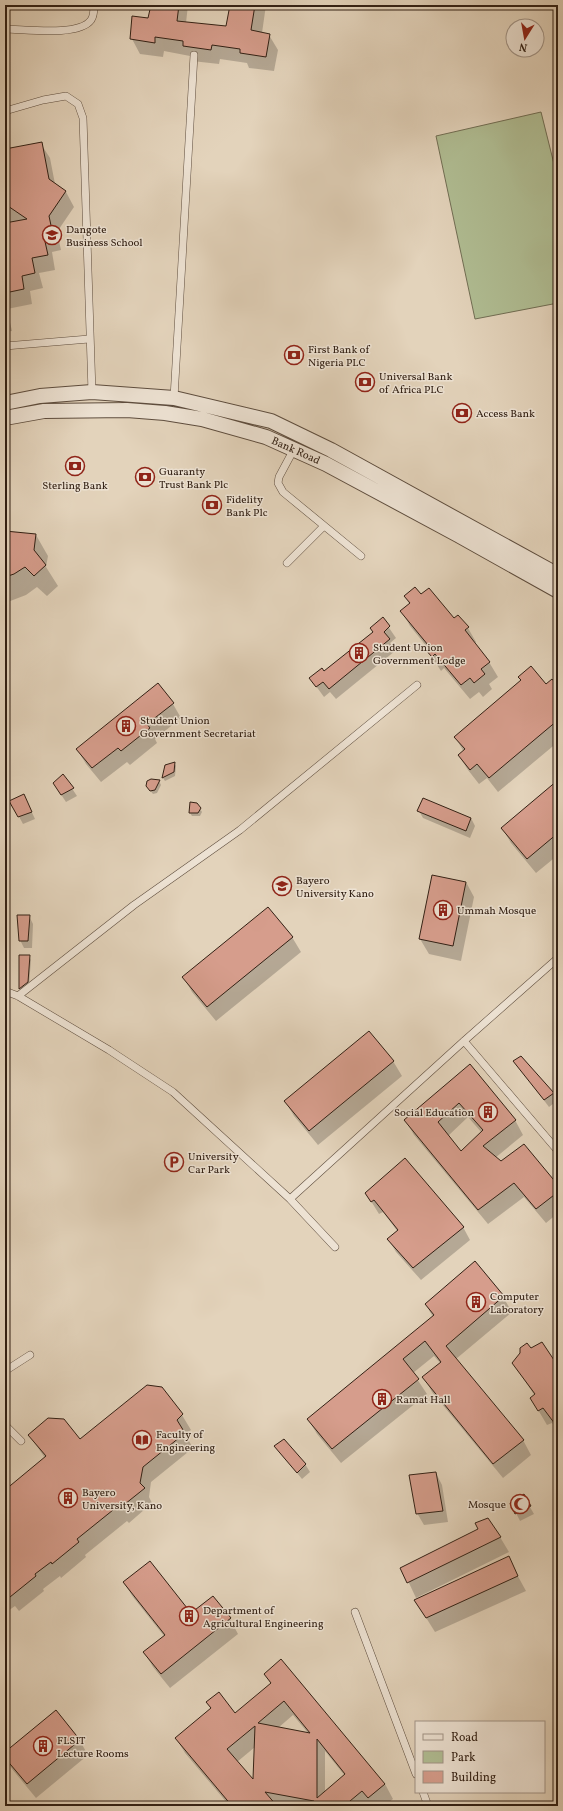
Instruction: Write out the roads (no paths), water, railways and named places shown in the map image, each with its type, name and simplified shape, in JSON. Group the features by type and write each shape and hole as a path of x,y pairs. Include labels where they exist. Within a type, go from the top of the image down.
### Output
{"street":[{"path":"5,403 40,396 92,392 174,398 271,421 331,450 558,574"},
{"name":"Bank Road","path":"5,418 44,411 127,410 165,413 202,419 266,437 326,464 558,591"}],"lane":[{"path":"5,29 64,31 76,29 86,25 92,20 94,5"},
{"path":"174,398 194,54"},
{"path":"5,111 43,100 66,96 78,104 83,118 89,339 92,392"},
{"path":"5,346 89,339"},
{"path":"294,449 279,477 278,483 283,492 361,556"},
{"path":"287,564 324,526"},
{"path":"18,996 134,905 240,830 417,685"},
{"path":"290,1199 558,958"},
{"path":"5,991 18,996 109,1050 173,1092 290,1199 335,1247"},
{"path":"464,1041 558,1151"},
{"path":"5,1371 30,1355"},
{"path":"7,1430 21,1441"},
{"path":"355,1612 415,1771"},
{"path":"423,1793 428,1806"}],"place":[{"name":"Dangote Business School","path":"52,235"},
{"name":"First Bank of Nigeria PLC","path":"294,355"},
{"name":"Universal Bank of Africa PLC","path":"365,382"},
{"name":"Access Bank","path":"462,413"},
{"name":"Sterling Bank","path":"75,466"},
{"name":"Guaranty Trust Bank Plc","path":"145,477"},
{"name":"Fidelity Bank Plc","path":"212,505"},
{"name":"Student Union Government Lodge","path":"359,653"},
{"name":"Student Union Government Secretariat","path":"126,726"},
{"name":"Bayero University Kano","path":"282,886"},
{"name":"Ummah Mosque","path":"443,910"},
{"name":"Social Education","path":"488,1112"},
{"name":"University Car Park","path":"174,1162"},
{"name":"Computer Laboratory","path":"476,1302"},
{"name":"Ramat Hall","path":"382,1399"},
{"name":"Faculty of Engineering","path":"142,1440"},
{"name":"Bayero University, Kano","path":"68,1498"},
{"name":"Mosque","path":"520,1504"},
{"name":"Department of Agricultural Engineering","path":"189,1616"},
{"name":"FLSIT Lecture Rooms","path":"43,1746"}]}
